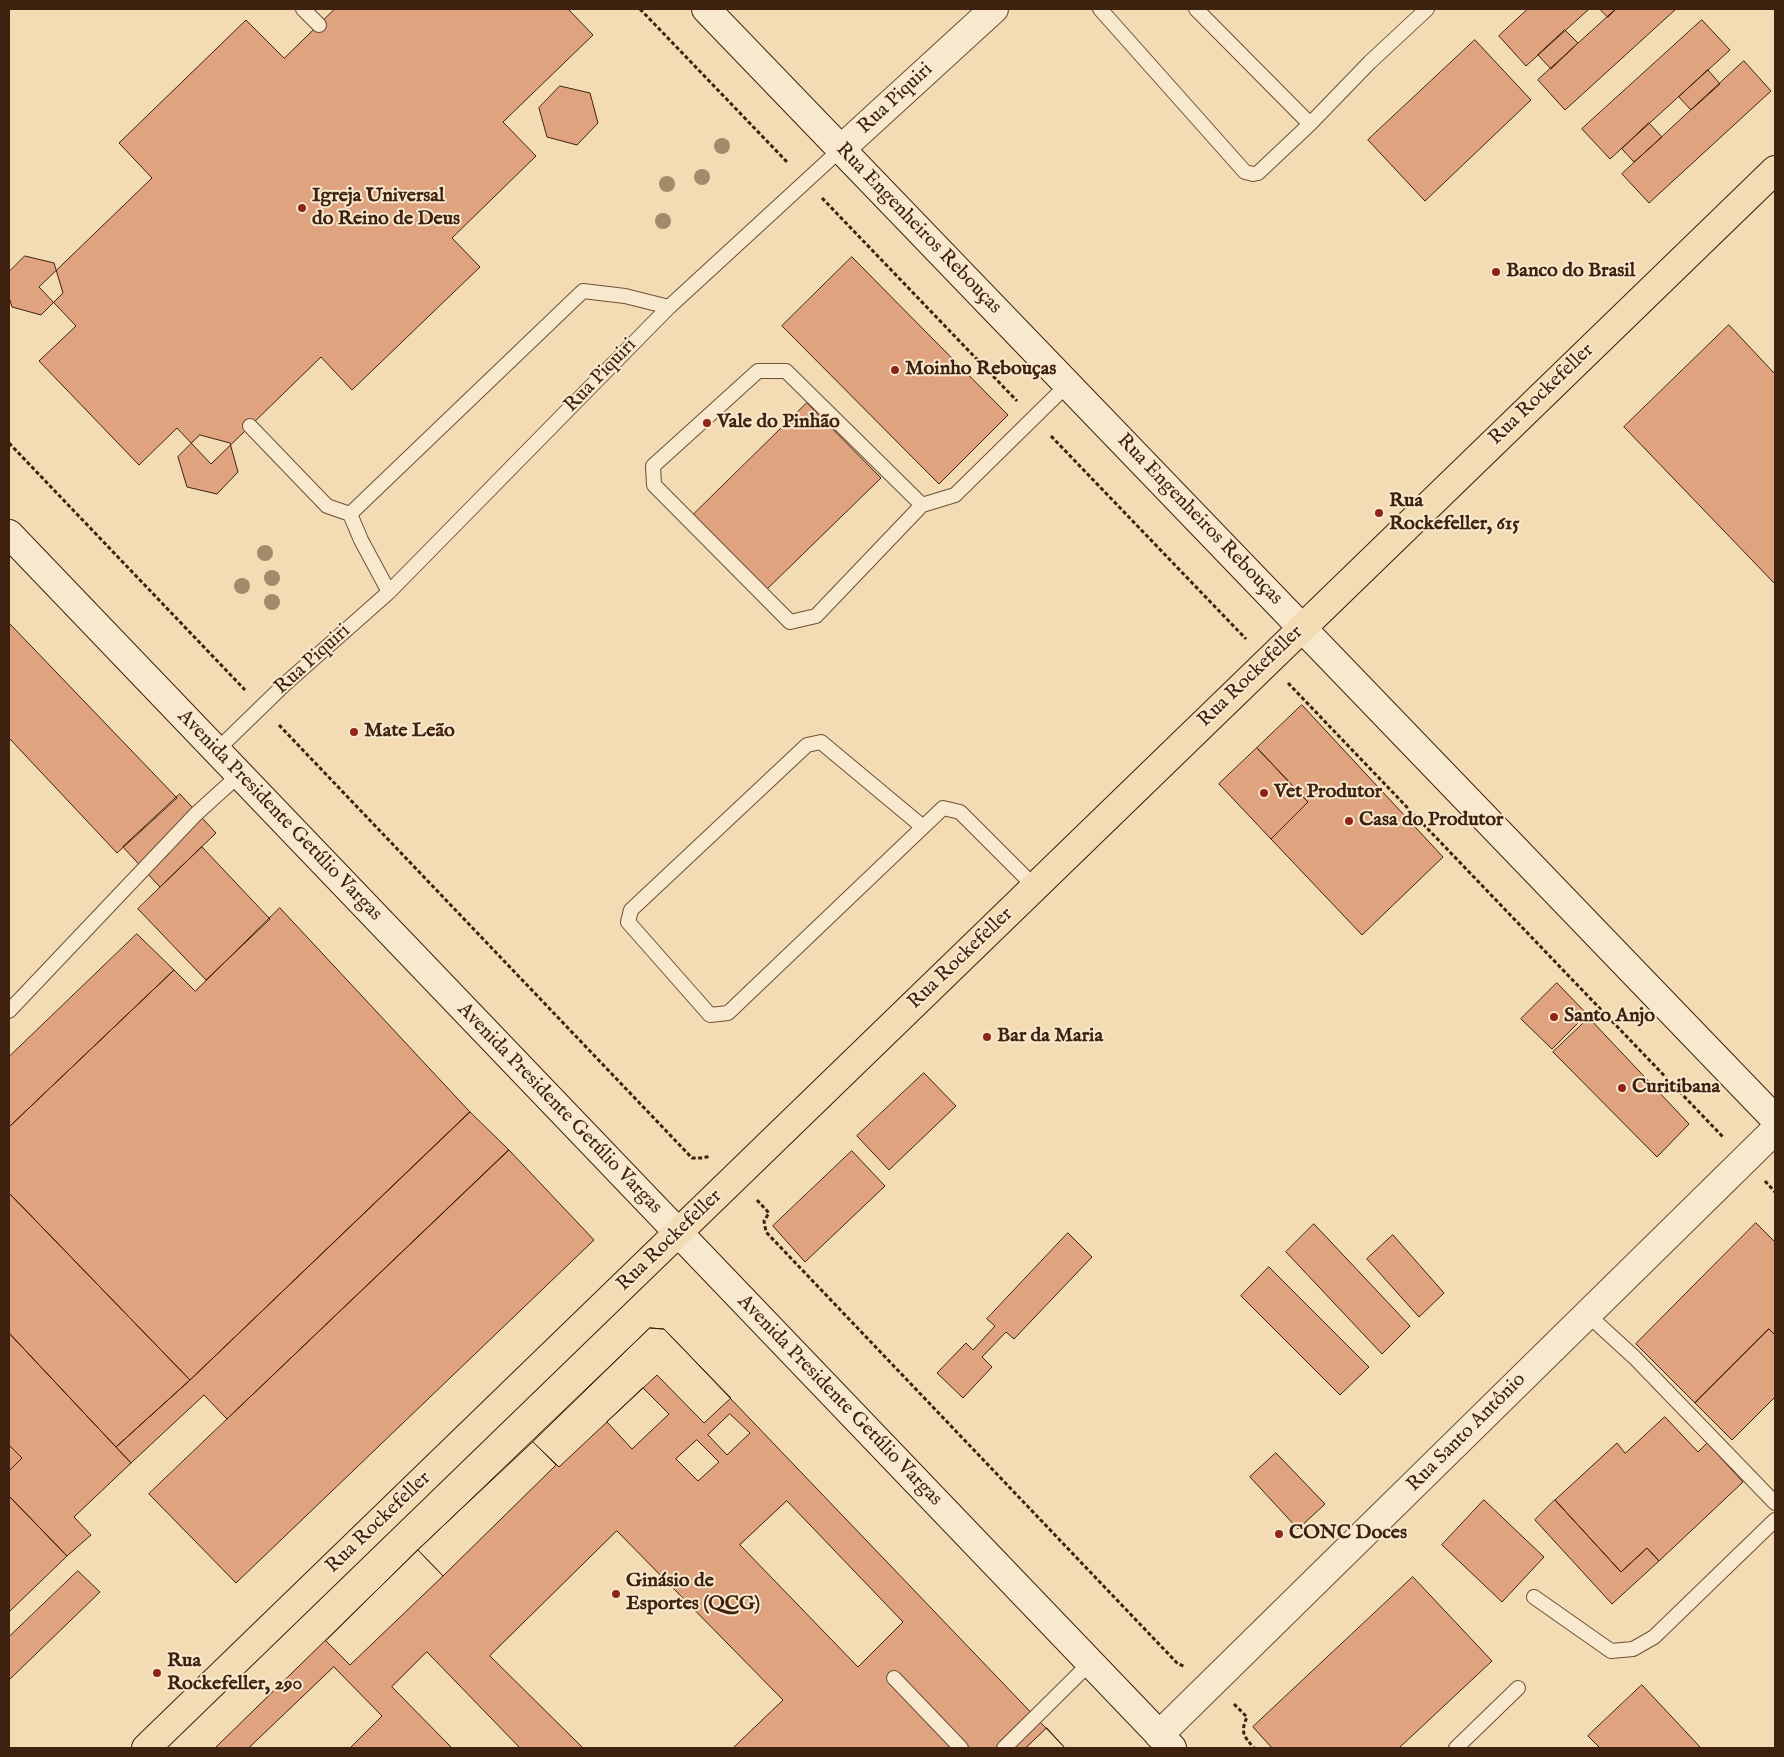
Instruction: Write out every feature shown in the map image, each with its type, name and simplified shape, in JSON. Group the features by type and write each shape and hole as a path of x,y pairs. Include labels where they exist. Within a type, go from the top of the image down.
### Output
{"main road":[{"name":"Rua Engenheiros Rebouças","path":"706,9 1775,1119"},
{"name":"Rua Piquiri","path":"841,149 994,9"},
{"name":"Rua Rockefeller","path":"146,1748 1775,170"},
{"name":"Avenida Presidente Getúlio Vargas","path":"9,534 1165,1742"},
{"name":"Rua Santo Antônio","path":"1165,1742 1587,1314 1775,1130"}],"lane":[{"path":"303,9 318,25"},
{"path":"1100,9 1245,172 1253,174 1258,173 1310,124 1370,62 1427,9"},
{"path":"1196,9 1310,124"},
{"name":"Rua Piquiri","path":"216,751 285,684 388,592 669,307 841,149"},
{"path":"350,514 583,291 625,296 669,307"},
{"path":"922,506 786,370 758,371 654,466 654,485 790,622 816,616 922,506 955,496 1068,384"},
{"path":"250,426 327,506 350,514 388,592"},
{"path":"922,827 821,742 806,745 631,910 628,922 710,1015 728,1013 943,808 960,812 1035,887"},
{"path":"9,1011 196,814 239,775"},
{"path":"1587,1314 1634,1358 1775,1503"},
{"path":"1534,1597 1611,1651 1633,1649 1654,1637 1775,1520"},
{"path":"1004,1748 1090,1663"},
{"path":"894,1678 961,1748"},
{"path":"1456,1748 1518,1688"}],"path":[{"path":"640,9 778,152"},
{"path":"9,443 232,676"},
{"path":"1294,690 1726,1140"},
{"path":"276,722 692,1158 703,1158 712,1155"},
{"path":"1766,1182 1775,1192"},
{"path":"769,1213 764,1221 766,1232 1178,1664 1187,1667"},
{"path":"1246,1717 1242,1728 1243,1733 1254,1748"}],"building":[{"name":"Igreja Universal do Reino de Deus","path":"335,9 568,9 593,35 503,122 536,156 452,238 480,267 352,390 321,357 211,464 177,428 139,465 39,361 76,326 39,287 152,178 119,143 246,20 284,58"},
{"path":"1528,9 1589,9 1526,66 1499,36"},
{"path":"1600,9 1616,9 1608,17"},
{"path":"1616,9 1676,9 1565,110 1538,80"},
{"path":"1702,20 1730,50 1610,159 1582,129"},
{"path":"1565,30 1578,43 1551,69 1538,55"},
{"path":"1475,40 1531,100 1425,201 1368,140"},
{"path":"1744,61 1771,91 1649,203 1622,174"},
{"path":"1708,70 1720,84 1691,110 1679,97"},
{"path":"560,86 590,93 598,123 577,145 547,137 539,108"},
{"path":"1649,123 1662,137 1634,162 1622,149"},
{"path":"25,256 54,263 63,293 41,315 12,307 9,297 9,272"},
{"name":"Moinho Rebouças","path":"852,257 1008,415 939,484 782,326"},
{"path":"1729,325 1775,374 1775,584 1624,427"},
{"path":"807,403 881,478 764,592 691,517"},
{"path":"200,435 230,443 238,472 217,494 187,487 178,457"},
{"path":"9,623 177,798 117,853 9,738"},
{"name":"Casa do Produtor","path":"1302,705 1443,857 1362,935 1271,839 1308,802 1257,748"},
{"name":"Vet Produtor","path":"1257,748 1308,802 1271,839 1219,784"},
{"path":"180,794 216,833 160,887 123,847"},
{"path":"202,847 270,919 206,980 138,909"},
{"path":"280,908 470,1112 190,1380 9,1193 9,1127 174,970 195,991"},
{"path":"137,934 174,970 9,1127 9,1057"},
{"name":"Santo Anjo","path":"1557,983 1587,1014 1552,1049 1521,1019"},
{"name":"Curitibana","path":"1589,1018 1689,1124 1657,1157 1553,1052"},
{"path":"924,1073 956,1106 889,1170 857,1136"},
{"path":"470,1112 509,1150 227,1419 204,1395 131,1463 116,1447 190,1380"},
{"path":"509,1150 594,1240 236,1583 149,1494"},
{"path":"852,1151 885,1186 805,1262 773,1226"},
{"path":"9,1193 190,1380 116,1447 9,1333"},
{"path":"1756,1223 1775,1242 1775,1335 1769,1329 1695,1403 1636,1344"},
{"path":"1314,1224 1410,1326 1382,1354 1286,1252"},
{"path":"1068,1233 1092,1257 1014,1339 1006,1332 982,1357 992,1367 963,1398 937,1373 966,1343 973,1350 995,1326 987,1319"},
{"path":"1393,1235 1444,1293 1419,1317 1367,1259"},
{"path":"1269,1267 1369,1367 1340,1395 1241,1296"},
{"path":"650,1328 664,1329 1065,1748 215,1748 418,1550"},
{"path":"650,1328 664,1329 731,1398 704,1423 657,1375 559,1467 533,1442"},
{"path":"1769,1329 1775,1335 1775,1397 1732,1440 1695,1403"},
{"path":"9,1333 131,1463 74,1517 91,1535 67,1556 9,1496 9,1471 22,1458 9,1445"},
{"path":"643,1388 669,1414 632,1449 607,1422"},
{"path":"730,1414 750,1433 727,1455 708,1435"},
{"path":"1665,1417 1698,1452 1707,1443 1743,1482 1659,1561 1647,1548 1621,1572 1555,1500 1617,1443 1625,1453"},
{"path":"697,1440 719,1462 698,1481 676,1459"},
{"path":"533,1442 556,1465 443,1576 418,1550"},
{"path":"9,1445 22,1458 9,1471"},
{"path":"1276,1453 1325,1504 1298,1529 1250,1477"},
{"path":"9,1496 67,1556 9,1612"},
{"path":"1484,1500 1544,1557 1502,1602 1442,1545"},
{"path":"1555,1500 1621,1572 1647,1548 1659,1561 1612,1604 1535,1520"},
{"path":"787,1501 903,1622 858,1667 740,1545"},
{"name":"Ginásio de Esportes (QCG)","path":"617,1531 783,1700 733,1748 583,1748 490,1656"},
{"path":"418,1550 443,1576 350,1665 326,1641"},
{"path":"78,1571 100,1592 9,1680 9,1637"},
{"path":"1413,1577 1492,1661 1399,1748 1272,1748 1253,1727"},
{"path":"427,1652 520,1748 452,1748 392,1687"},
{"path":"334,1667 382,1716 350,1748 249,1748"},
{"path":"1642,1685 1701,1748 1600,1748 1588,1736"},
{"path":"1047,1728 1065,1748 1026,1748"}],"place":[{"name":"Igreja Universal do Reino de Deus","path":"302,208"},
{"name":"Banco do Brasil","path":"1496,272"},
{"name":"Moinho Rebouças","path":"895,370"},
{"name":"Vale do Pinhão","path":"707,423"},
{"name":"Rua Rockefeller, 615","path":"1379,513"},
{"name":"Mate Leão","path":"354,732"},
{"name":"Vet Produtor","path":"1264,793"},
{"name":"Casa do Produtor","path":"1349,821"},
{"name":"Santo Anjo","path":"1554,1017"},
{"name":"Bar da Maria","path":"987,1037"},
{"name":"Curitibana","path":"1622,1088"},
{"name":"CONC Doces","path":"1279,1534"},
{"name":"Ginásio de Esportes (QCG)","path":"616,1594"},
{"name":"Rua Rockefeller, 290","path":"157,1673"}]}
